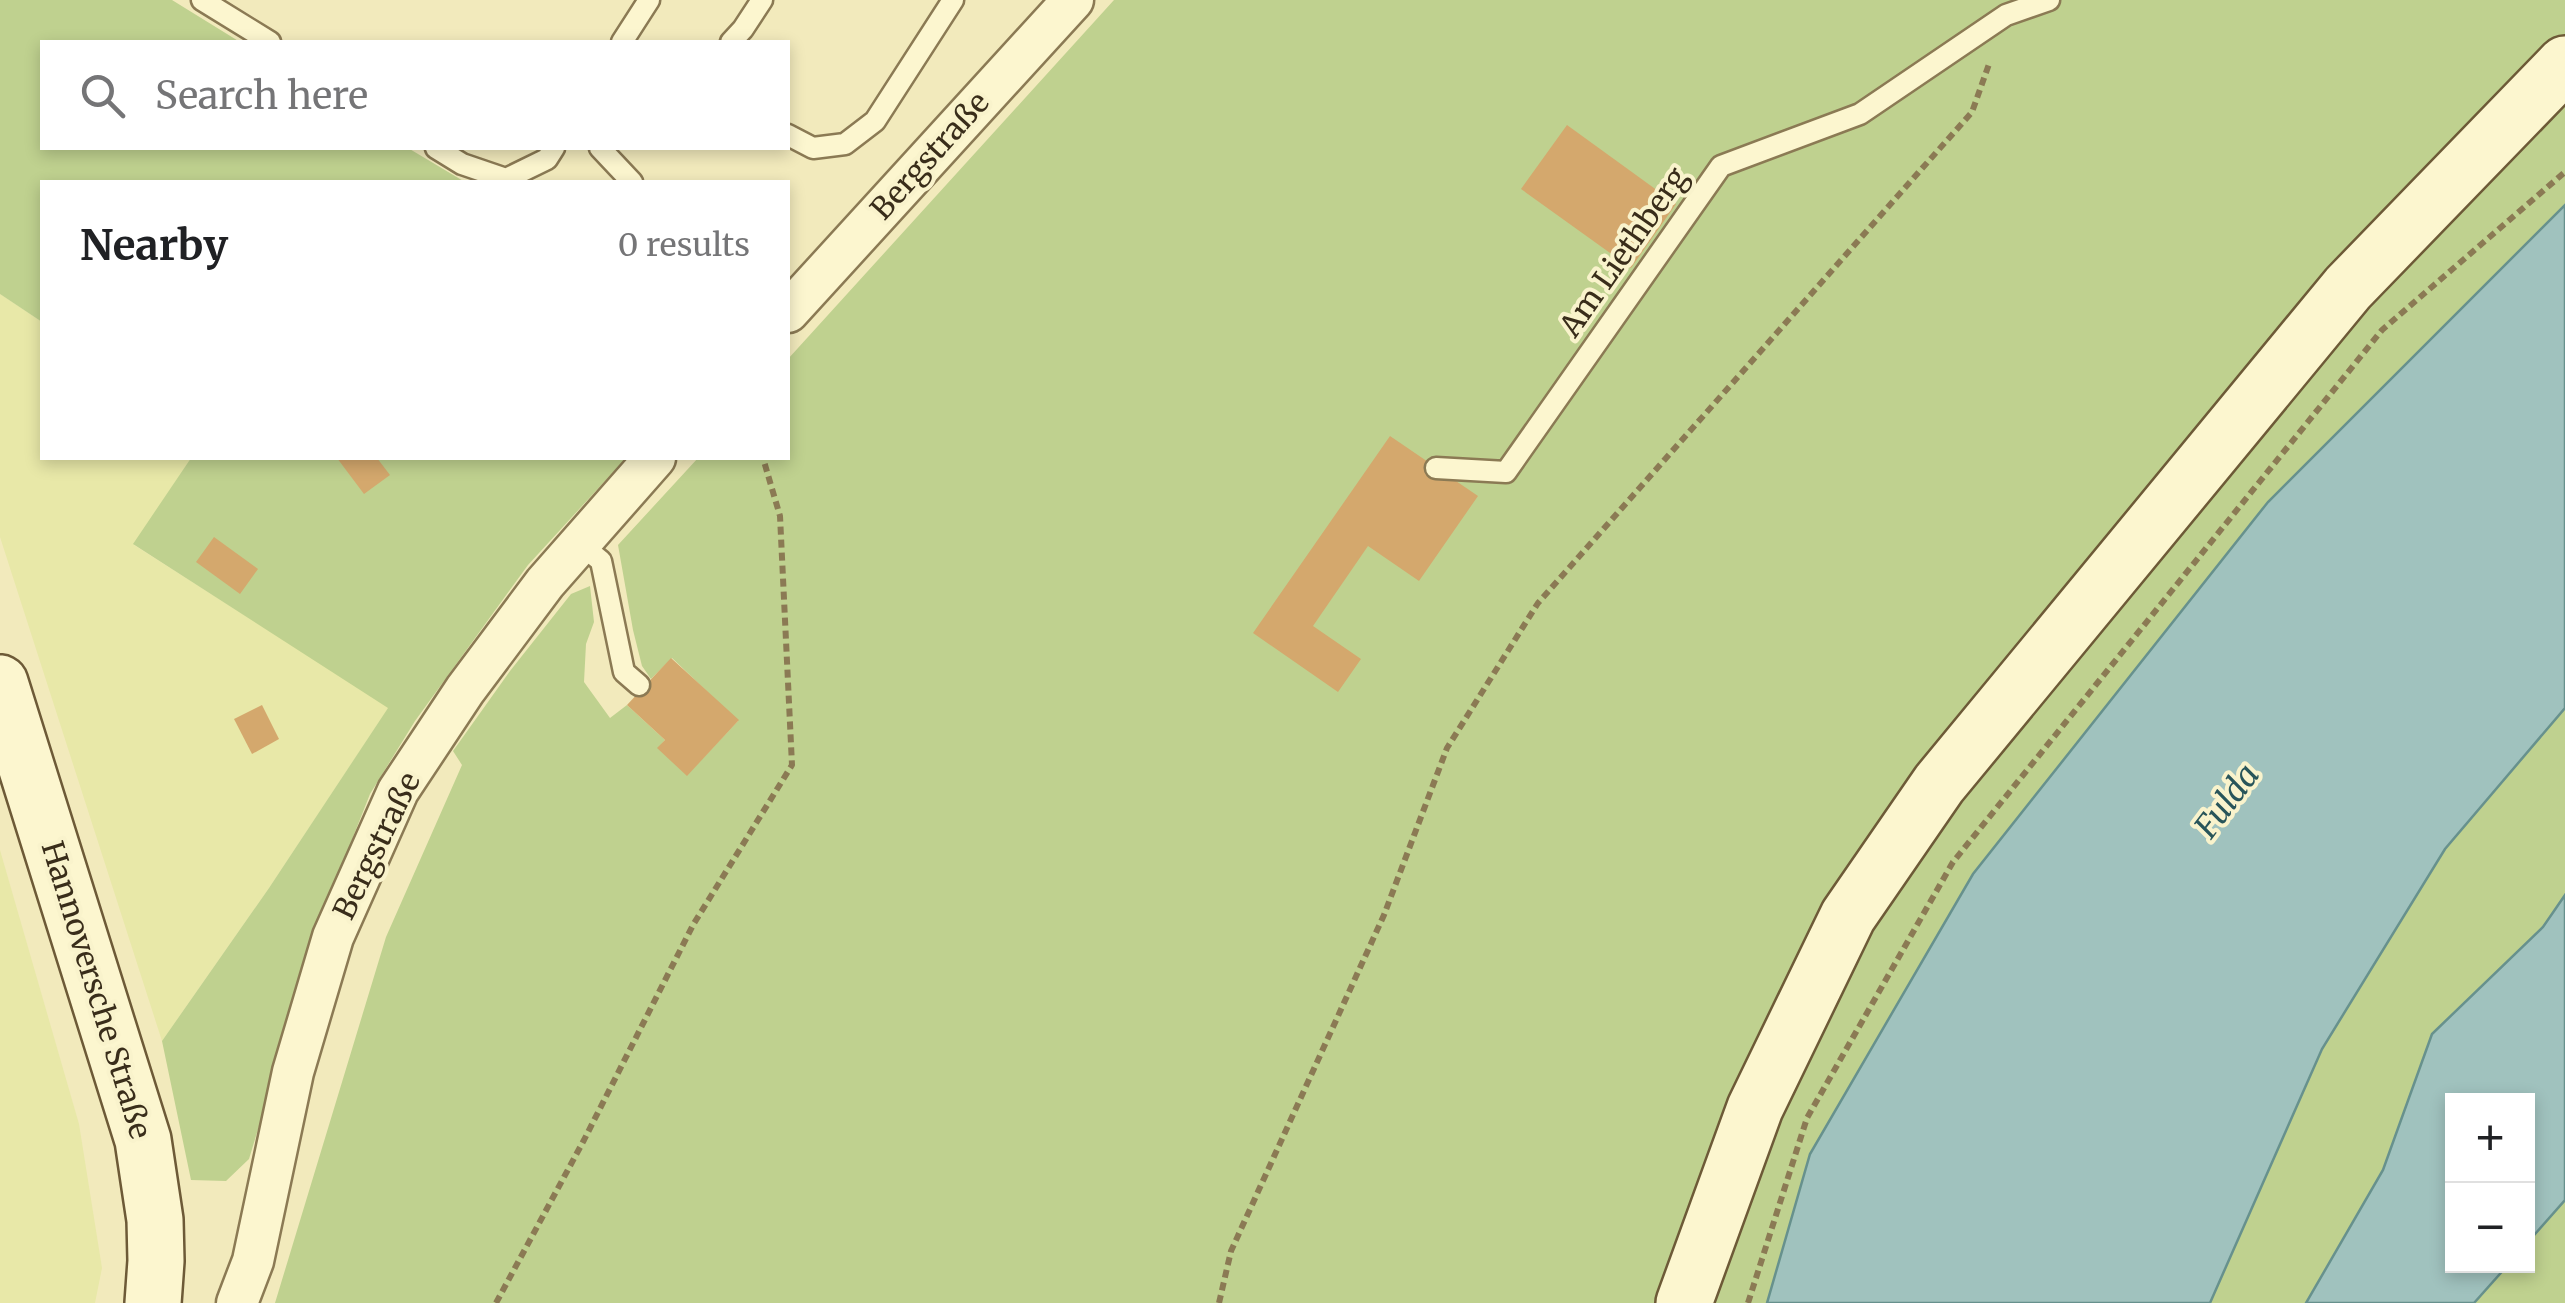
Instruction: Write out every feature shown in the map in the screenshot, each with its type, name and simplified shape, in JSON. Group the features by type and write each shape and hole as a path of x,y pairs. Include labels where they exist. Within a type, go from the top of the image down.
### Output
{"street":[{"name":"Bergstraße","path":"790,310 1073,0"},
{"path":"1684,1303 1755,1108 1848,916 1939,784 2348,288 2565,64"},
{"name":"Bergstraße","path":"237,1303 253,1261 293,1072 333,937 398,792 466,690 545,583 654,460"},
{"name":"Hannoversche Straße","path":"0,684 144,1140 156,1220 153,1303"}],"lane":[{"path":"202,0 267,40"},
{"path":"624,40 650,0"},
{"path":"733,40 762,0"},
{"path":"790,136 813,148 845,144 875,120 953,0"},
{"name":"Am Liethberg","path":"1436,468 1506,472 1721,166 1860,114 2006,15 2049,0"},
{"path":"439,150 462,164 506,179 547,159 553,150"},
{"path":"602,150 630,180"},
{"path":"579,543 601,562 624,672 639,686"}],"path":[{"path":"1219,1303 1232,1251 1384,914 1447,748 1538,603 1972,112 2006,15"},
{"path":"1748,1303 1806,1118 1953,862 2382,330 2565,172"},
{"path":"496,1303 694,925 792,766 780,516 764,460"}],"green space":[{"path":"0,0 172,0 237,40 40,40 40,150 411,150 462,180 40,180 40,321 0,294"},
{"path":"1114,0 2565,0 2565,205 2268,502 1973,874 1810,1154 1767,1303 275,1303 386,937 462,765 453,751 571,594 590,586 594,622 586,644 584,682 610,718 627,705 665,740 658,748 687,775 738,721 672,658 651,679 642,666 618,545 696,460 790,460 790,357"},
{"path":"0,294 40,321 40,460 190,460 134,545 389,707 162,1041 0,537"},
{"path":"190,460 624,460 528,565 415,721 370,794 327,903 249,1159 226,1181 191,1180 162,1041 388,708 133,544"},
{"path":"2565,705 2565,1303 2210,1303 2322,1049 2445,849"},
{"path":"0,850 79,1124 102,1268 95,1303 0,1303"}],"water":[{"name":"Fulda","path":"2565,205 2565,708 2445,849 2322,1049 2210,1303 1767,1303 1810,1154 1973,874 2268,502"},
{"path":"2565,895 2565,1200 2535,1234 2535,1093 2445,1093 2445,1273 2501,1273 2474,1303 2306,1303 2383,1170 2432,1034 2543,927"}],"building":[{"path":"1567,125 1676,204 1631,268 1521,189"},
{"path":"1390,436 1478,496 1419,581 1368,546 1313,626 1361,659 1338,692 1253,633"},
{"path":"338,460 379,460 390,475 364,494"},
{"path":"214,537 258,569 240,594 196,562"},
{"path":"671,658 739,720 687,776 657,748 665,740 627,705"},
{"path":"262,705 279,739 252,754 234,719"}]}
